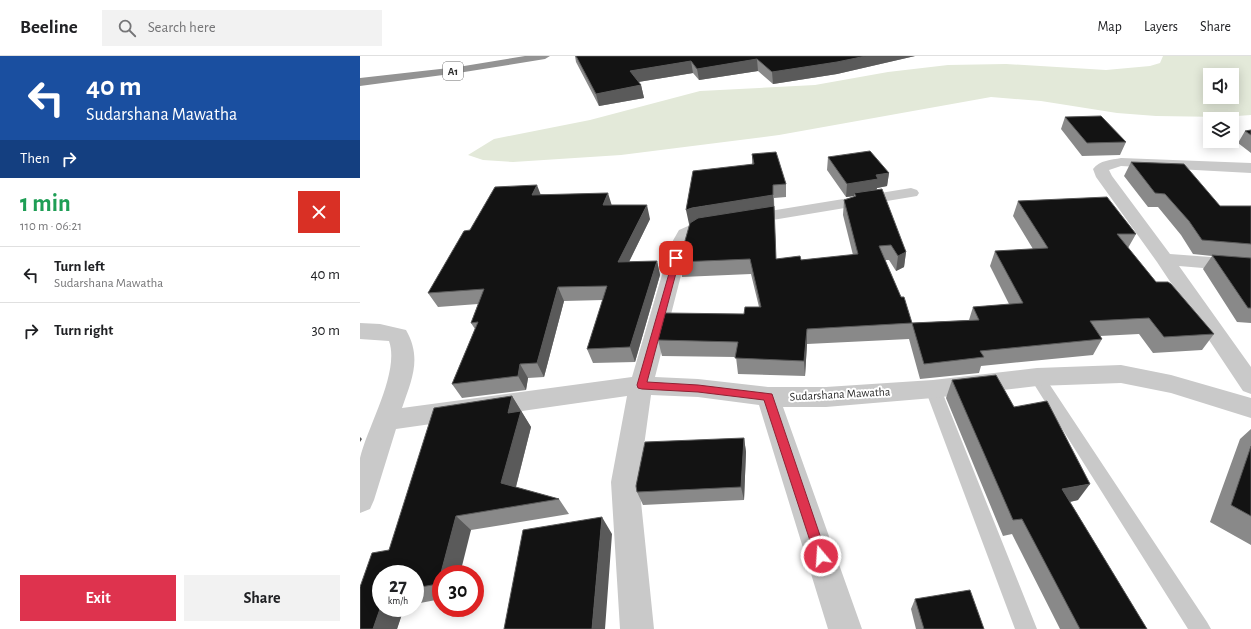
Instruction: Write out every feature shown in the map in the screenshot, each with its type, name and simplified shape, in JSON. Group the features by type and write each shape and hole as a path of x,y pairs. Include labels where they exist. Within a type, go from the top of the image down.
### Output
{"highway":[{"name":"A1","path":"360,76 512,56"},
{"name":"A1","path":"360,82 458,70 545,56"}],"street":[{"path":"1251,168 1121,162 1106,165 1101,168 1104,177 1164,259 1251,385"},
{"path":"638,629 625,482 642,385 680,244 685,234 695,228 911,193"},
{"path":"1164,259 1251,266"},
{"path":"360,331 398,335 404,351 402,372 360,500"},
{"name":"Sudarshana Mawatha","path":"386,420 642,385 698,388 768,397 826,397 933,389 1037,377 1121,374 1171,384 1251,408"},
{"path":"768,397 845,629"}],"lane":[{"path":"1037,377 1200,629"},
{"path":"933,389 1026,629"}],"green space":[{"path":"1163,56 1251,56 1251,115 1239,116 1239,112 1203,112 1203,117 1156,116 1117,113 1041,101 991,97 779,135 621,155 513,162 483,160 468,155 494,139 590,120 700,91 815,85 888,72 948,65 1006,64 1106,70 1150,66 1160,63"}],"building":[{"path":"576,56 866,56 772,72 757,59 697,69 691,61 630,71 641,85 596,94"},
{"path":"1101,116 1126,142 1087,143 1065,117"},
{"path":"1251,130 1251,135 1245,131"},
{"path":"870,151 889,173 876,175 878,179 847,184 828,157"},
{"path":"776,152 786,184 773,185 773,195 686,210 693,171 754,164 752,154"},
{"path":"1131,162 1184,164 1220,206 1251,206 1251,244 1202,240 1189,221 1165,194 1155,193"},
{"path":"537,185 532,195 608,193 603,205 647,205 618,262 657,261 630,347 587,349 607,286 558,287 537,363 520,364 518,376 452,384 478,322 471,323 484,289 428,293 464,231 470,230 495,187"},
{"path":"882,189 906,252 898,256 891,245 879,246 901,297 904,297 912,323 807,329 804,361 735,358 738,342 658,340 665,313 744,314 745,307 761,307 750,259 679,262 690,223 698,218 774,206 776,259 800,256 801,260 858,254 844,200 856,196 854,193"},
{"path":"1107,197 1136,234 1117,234 1156,282 1168,282 1171,284 1214,334 1164,337 1149,318 1090,321 1102,339 980,351 984,357 924,364 912,323 979,320 973,307 1023,303 995,251 1048,248 1018,201"},
{"path":"1212,255 1251,258 1251,308 1248,308"},
{"path":"996,375 1014,407 1047,401 1090,484 1062,489 1147,629 1080,629 1022,519 1013,520 952,380"},
{"path":"512,396 508,413 521,411 501,483 559,499 456,516 443,565 432,565 432,585 424,586 424,565 372,565 372,617 377,617 373,629 360,629 360,587 372,553 389,550 434,408"},
{"path":"744,438 741,487 637,492 636,486 645,442"},
{"path":"1251,446 1251,516 1231,505"},
{"path":"602,517 592,629 504,629 523,530"},
{"path":"970,590 984,629 924,629 915,599"}],"route":[{"path":"676,258 642,385 698,388 768,397 821,556"}]}
